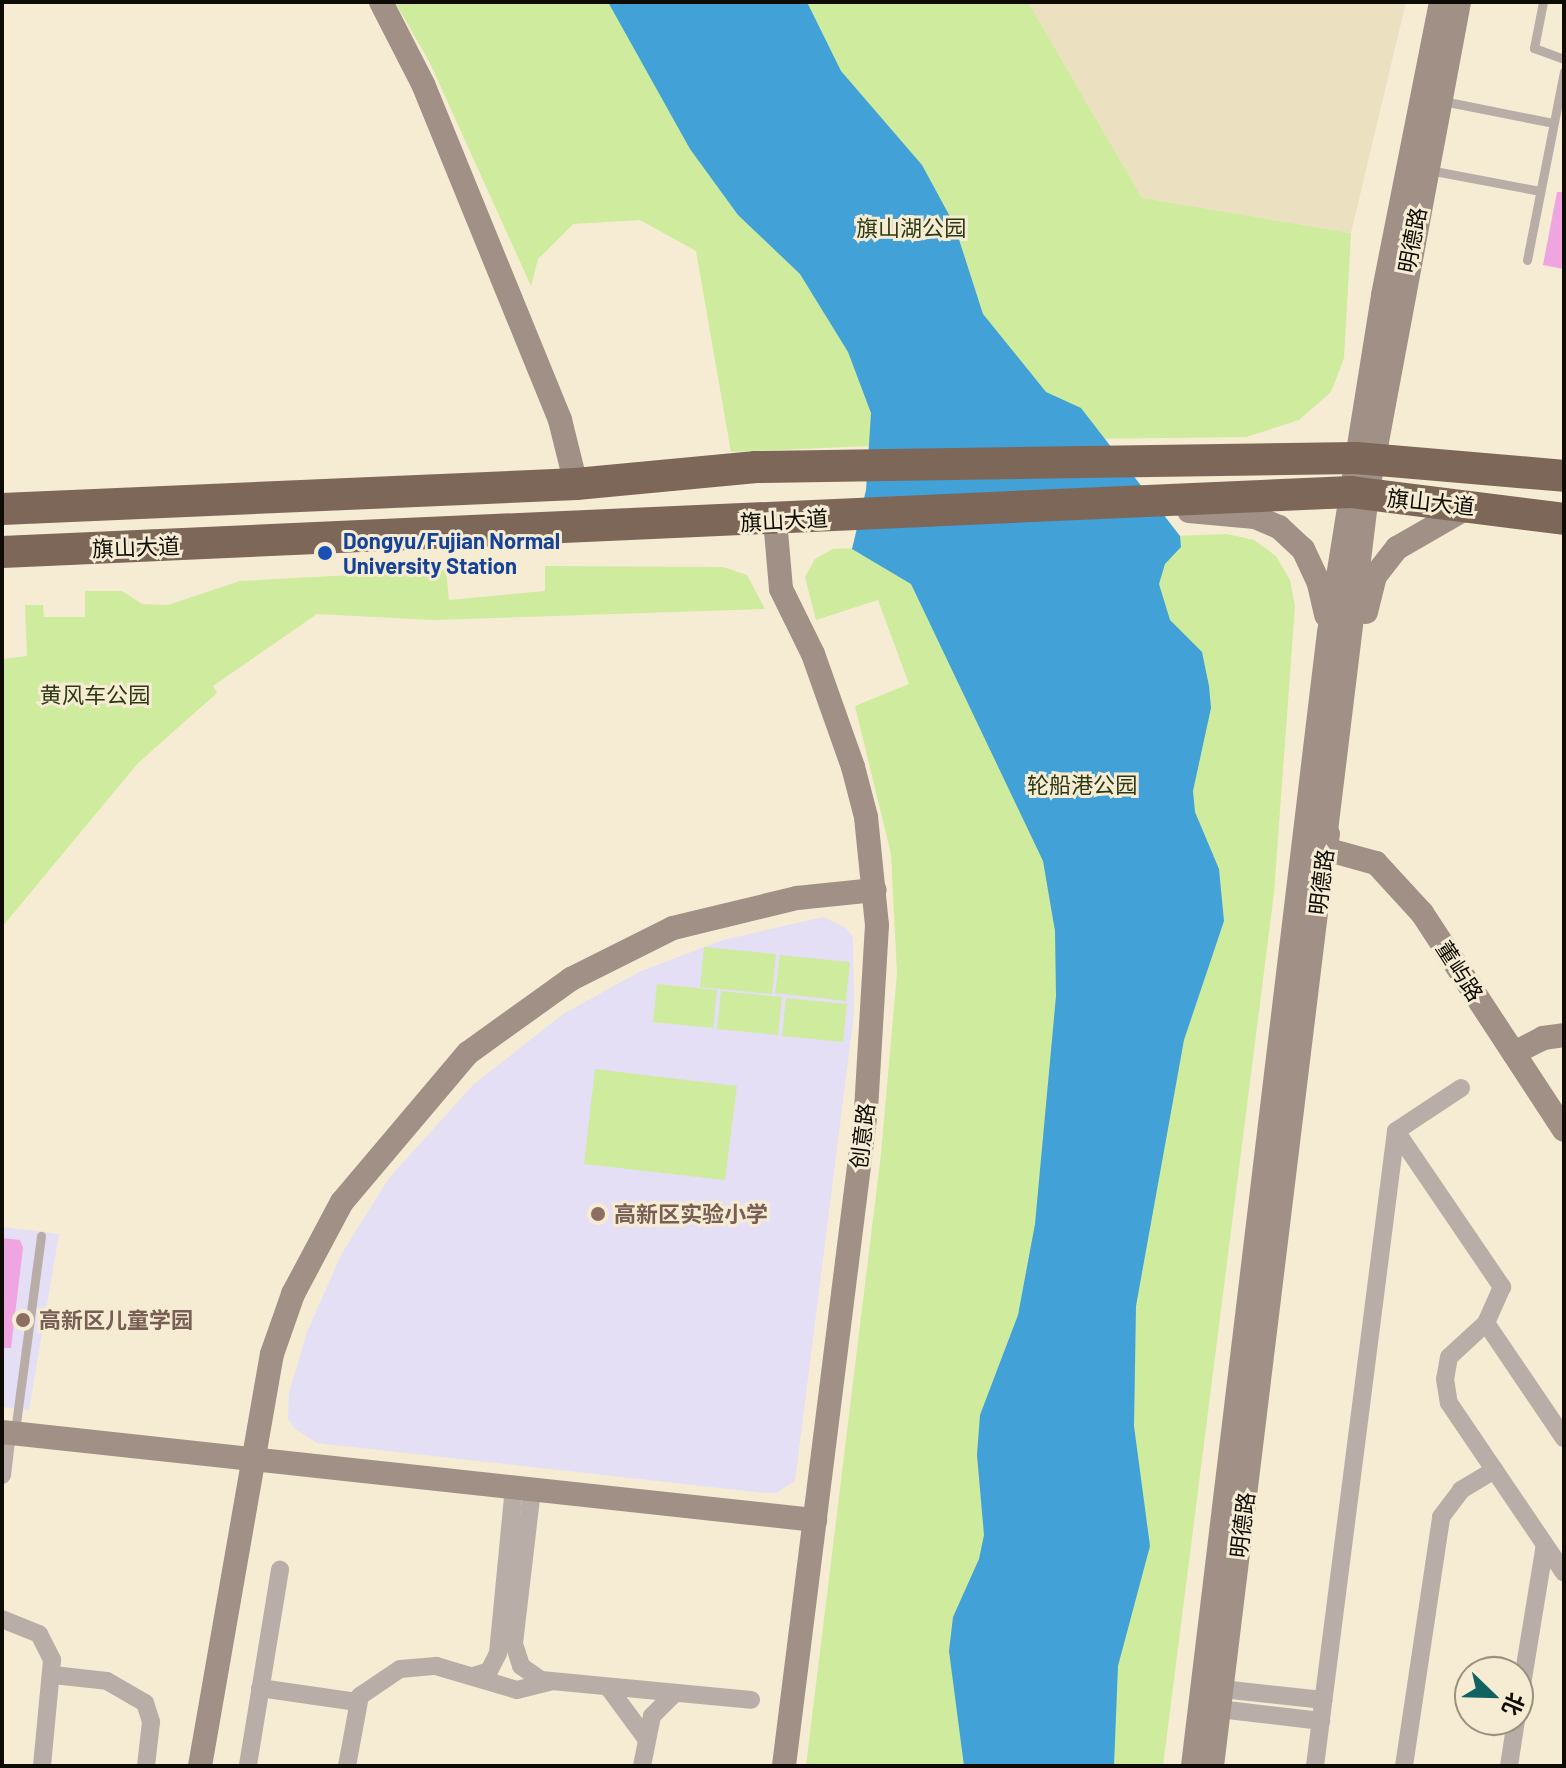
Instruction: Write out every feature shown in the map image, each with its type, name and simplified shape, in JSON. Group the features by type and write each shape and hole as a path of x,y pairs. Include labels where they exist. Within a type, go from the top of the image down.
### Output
{"highway":[{"name":"旗山大道","path":"2,509 576,484 756,467 1364,458 1564,476"},
{"path":"2,489 154,503"},
{"name":"旗山大道","path":"2,552 1359,494 1564,519"}],"street":[{"path":"381,2 423,84 560,420 576,484"},
{"name":"明德路","path":"1212,1766 1325,849 1359,494 1441,2"},
{"name":"明德路","path":"1364,458 1459,2"},
{"path":"1193,1766 1329,633 1359,494"},
{"path":"1119,503 1255,517 1279,527 1303,549 1313,568 1329,633"},
{"path":"1325,849 1375,576 1412,536 1470,506"},
{"name":"创意路","path":"775,520 775,572 846,743 866,817 875,890 874,1038 784,1766"},
{"name":"董屿路","path":"1325,849 1376,863 1398,884 1564,1130"},
{"path":"200,1766 272,1354 322,1234 342,1202 468,1053 571,979 673,928 797,898 875,890"},
{"path":"1514,1053 1543,1038 1564,1035"},
{"path":"1315,1766 1396,1131 1461,1088"},
{"path":"1396,1131 1498,1277 1500,1298 1486,1323 1457,1345 1445,1379 1449,1403 1564,1573"},
{"path":"1486,1323 1564,1438"},
{"path":"2,1475 8,1433 815,1520"},
{"path":"1404,1766 1441,1517 1461,1490 1494,1470"},
{"path":"473,1676 489,1671 498,1653 523,1489"},
{"path":"523,1489 514,1652 528,1673 553,1682 751,1700"},
{"path":"1527,1656 1545,1545"},
{"path":"248,1765 280,1570"},
{"path":"2,1619 39,1634 53,1675 42,1766"},
{"path":"347,1766 357,1702 384,1676 416,1665 473,1676 517,1690 553,1682"},
{"path":"53,1675 107,1681 145,1703 151,1722 146,1766"},
{"path":"608,1687 645,1737"},
{"path":"260,1688 357,1702"},
{"path":"642,1766 645,1737 652,1716 675,1693"},
{"path":"1221,1699 1323,1700"},
{"path":"1221,1699 1321,1721"},
{"path":"1509,1766 1514,1736"}],"lane":[{"path":"1543,2 1534,48 1564,59"},
{"path":"1527,260 1564,72"},
{"path":"1439,100 1553,123"},
{"path":"1426,169 1540,191"},
{"path":"8,1433 41,1236"}],"shaded area":[{"path":"1028,2 1406,2 1351,233 1142,198"},
{"name":"高新区实验小学","path":"823,917 846,928 853,937 854,1014 795,1481 776,1493 764,1493 317,1443 295,1429 288,1419 289,1393 307,1332 342,1253 389,1178 473,1085 563,1014 641,971 723,940"},
{"name":"高新区儿童学园","path":"2,1227 59,1234 29,1410 2,1407"}],"green space":[{"name":"旗山湖公园","path":"395,2 1028,2 1142,198 1351,233 1344,358 1331,392 1299,420 1246,437 1005,440 731,452 696,251 640,220 573,224 538,259 531,286 430,63"},
{"name":"轮船港公园","path":"1227,534 1254,540 1276,556 1290,580 1295,606 1274,893 1163,1766 806,1766 881,1154 897,973 891,854 855,706 909,684 878,600 816,620 805,577 815,559 833,549"},
{"name":"黄风车公园","path":"545,566 723,567 747,575 765,609 432,620 317,614 213,686 217,693 138,763 2,927 2,659 27,656 25,605 43,605 44,617 85,617 85,591 122,591 142,604 168,605 240,581 446,570 449,600 545,591"},
{"path":"704,947 776,954 772,994 700,987"},
{"path":"780,955 850,962 846,1001 775,993"},
{"path":"657,984 717,990 713,1028 653,1022"},
{"path":"721,991 782,997 778,1035 717,1029"},
{"path":"786,998 847,1004 843,1042 782,1036"},
{"path":"595,1069 737,1086 725,1180 584,1164"}],"water":[{"path":"608,2 807,2 841,71 922,165 954,224 983,314 1046,392 1081,408 1180,536 1181,547 1165,564 1159,584 1170,620 1202,652 1209,686 1211,708 1193,791 1195,812 1219,869 1224,921 1184,1040 1136,1306 1134,1426 1150,1546 1118,1666 1114,1766 964,1766 949,1651 953,1617 979,1559 984,1535 977,1455 980,1415 1018,1315 1035,1224 1056,996 1055,931 1043,861 911,584 852,549 866,490 871,413 848,352 800,274 738,215 690,149"}],"building":[{"path":"1557,192 1564,192 1564,269 1543,265"},
{"path":"2,1238 20,1240 23,1248 11,1348 2,1348"}],"place":[{"name":"Dongyu/Fujian Normal University Station","path":"325,553"},
{"name":"高新区实验小学","path":"598,1214"},
{"name":"高新区儿童学园","path":"23,1320"}]}
